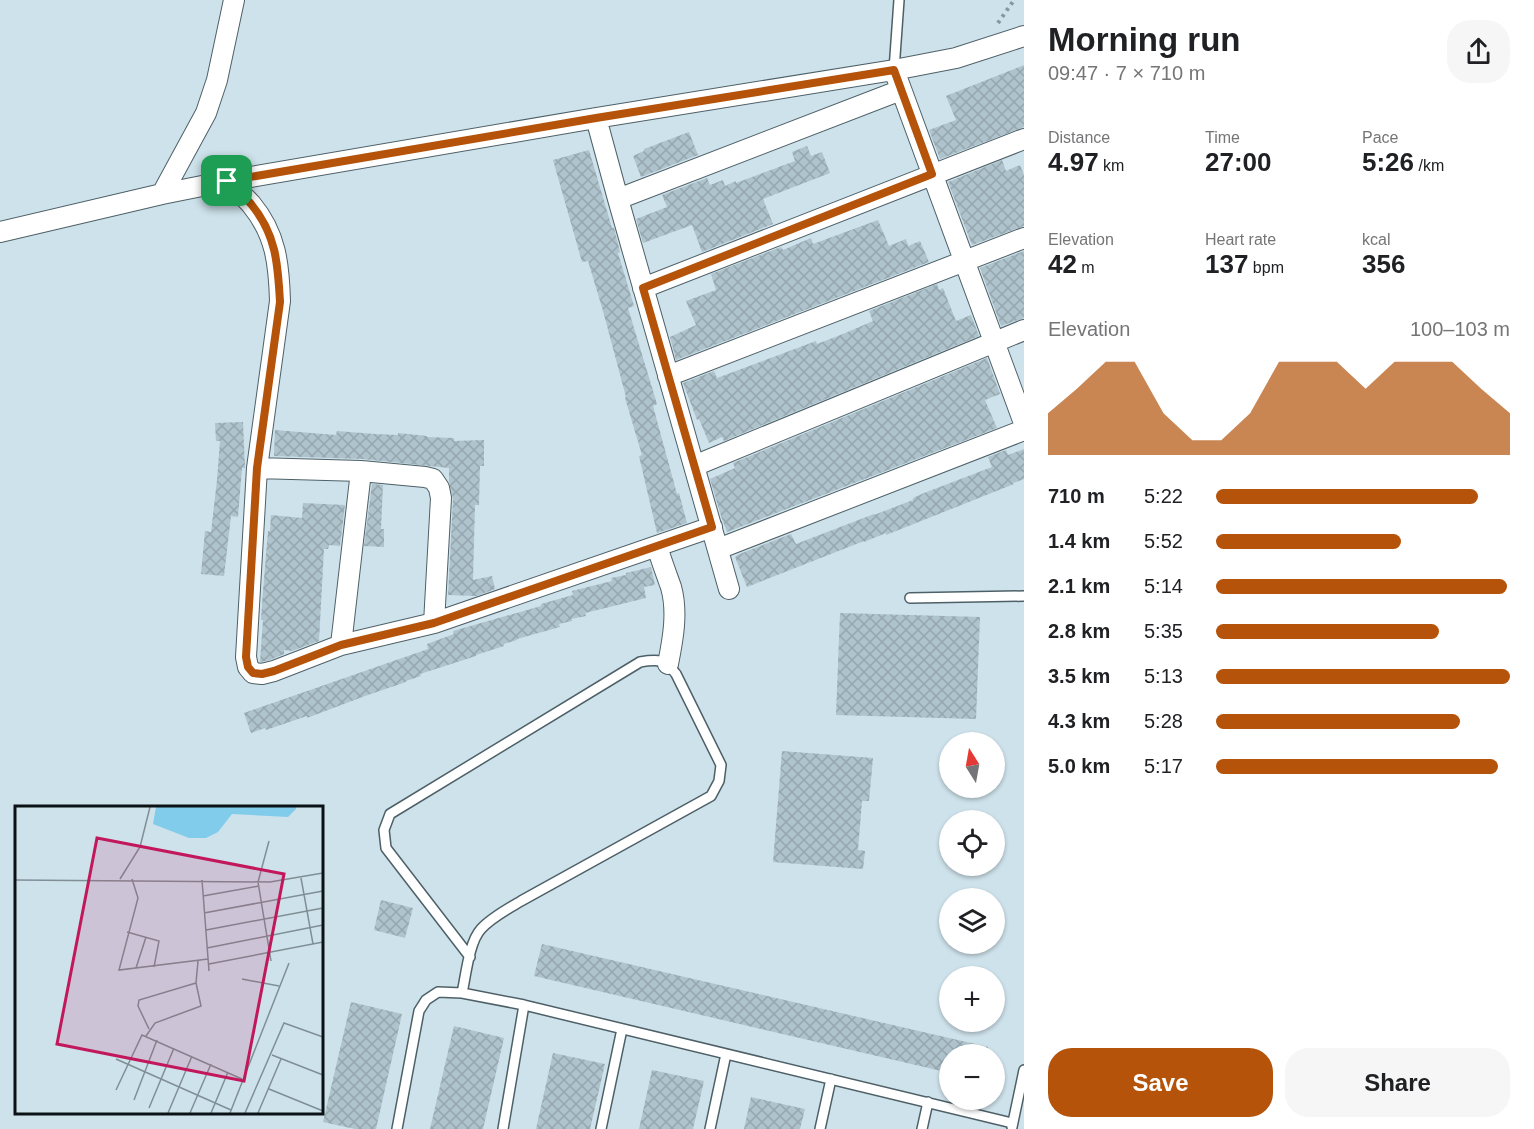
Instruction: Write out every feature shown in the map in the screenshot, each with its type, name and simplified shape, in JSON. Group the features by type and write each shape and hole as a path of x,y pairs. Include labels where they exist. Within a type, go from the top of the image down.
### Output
{"street":[{"path":"162,194 206,114 217,80 234,0"},
{"path":"0,232 227,181 894,70 956,58 1024,36"},
{"path":"894,70 1024,423"},
{"path":"618,199 902,90"},
{"path":"596,118 729,589"},
{"path":"643,288 1024,139"},
{"path":"227,181 252,205 266,227 274,246 279,274 280,302 257,468 246,657 248,667 253,673 262,674 274,671 341,645 434,623 712,527"},
{"path":"668,376 1024,238"},
{"path":"694,466 1024,330"},
{"path":"718,549 1024,430"},
{"path":"257,468 361,471 434,479 441,498 434,623"},
{"path":"341,645 361,471"},
{"path":"657,546 671,589 675,627 668,664"}],"lane":[{"path":"894,70 899,0"},
{"path":"910,598 1024,596"},
{"path":"462,993 473,945 480,929 495,917 711,796 719,782 722,765 676,674 668,664 654,659 640,662 390,814 384,830 386,848 470,957"},
{"path":"397,1129 419,1011 426,1000 438,992 462,993 524,1005 928,1102 1012,1126 1024,1070"},
{"path":"503,1129 524,1005"},
{"path":"601,1129 622,1029"},
{"path":"710,1129 726,1054"},
{"path":"820,1129 831,1079"},
{"path":"922,1129 928,1102"}],"building":[{"path":"1024,65 1024,127 940,159 929,130 956,120 946,96"},
{"path":"689,132 698,155 641,177 633,156 644,149"},
{"path":"807,146 811,156 822,152 830,173 763,199 773,224 702,252 692,225 643,243 636,219 667,207 662,195 707,178 710,185 723,180 725,186 736,181 736,183 795,161 792,152"},
{"path":"589,150 612,228 614,228 620,252 618,253 634,306 628,308 657,404 653,406 687,523 657,533 639,456 642,455 603,311 588,261 582,262 553,160"},
{"path":"1002,160 1006,171 1020,165 1024,175 1024,226 972,245 948,182"},
{"path":"878,220 889,246 906,239 908,246 920,241 929,262 676,360 670,337 696,325 686,301 716,290 711,274 781,247 783,250 811,238 813,244"},
{"path":"1024,251 1024,318 1001,326 980,268"},
{"path":"937,284 939,290 943,288 956,321 971,315 979,336 724,441 722,437 709,443 699,419 697,420 683,383 714,371 717,378 816,341 817,344 843,334 873,321 869,311"},
{"path":"987,358 1000,394 985,400 997,428 727,532 710,479 735,468 733,463"},
{"path":"243,422 245,468 242,468 238,517 231,516 224,576 201,574 205,531 211,532 217,480 220,441 216,441 215,423"},
{"path":"275,430 336,435 337,431 398,435 398,433 454,438 454,441 484,440 484,466 480,466 479,505 475,505 473,580 492,576 495,589 477,596 448,595 453,499 449,468 362,459 274,456"},
{"path":"1024,449 1024,479 1014,484 747,587 735,557 737,555 791,534 796,544 913,500 924,493 992,467 988,457 1006,450 1008,455"},
{"path":"372,484 383,485 381,529 384,529 384,547 364,546"},
{"path":"303,503 345,505 340,546 329,545 328,549 324,549 319,641 292,651 284,650 284,654 260,662 263,591 271,515 302,518"},
{"path":"651,567 655,585 644,587 646,598 585,613 586,616 559,624 560,627 517,639 504,646 420,674 421,676 406,682 307,718 307,716 251,733 244,713 428,649 427,644 454,634 453,631 541,606 541,604 573,595 572,591 612,581 611,578"},
{"path":"840,613 980,617 976,719 836,715"},
{"path":"782,751 873,758 869,801 862,801 858,850 865,851 863,869 773,862"},
{"path":"381,900 413,908 405,938 374,930"},
{"path":"542,944 975,1044 939,1044 939,1070 534,976"},
{"path":"351,1002 402,1014 376,1129 355,1129 323,1122"},
{"path":"454,1026 504,1038 483,1129 430,1129"},
{"path":"553,1053 605,1064 590,1129 536,1129"},
{"path":"652,1070 704,1081 693,1129 639,1129"},
{"path":"751,1097 805,1109 800,1129 744,1129"}],"route":[{"path":"894,70 932,174 643,288 712,527 434,623 341,645 262,674 253,673 248,667 246,657 257,468 280,302 279,274 274,246 266,227 252,205 227,181 894,70"}]}
